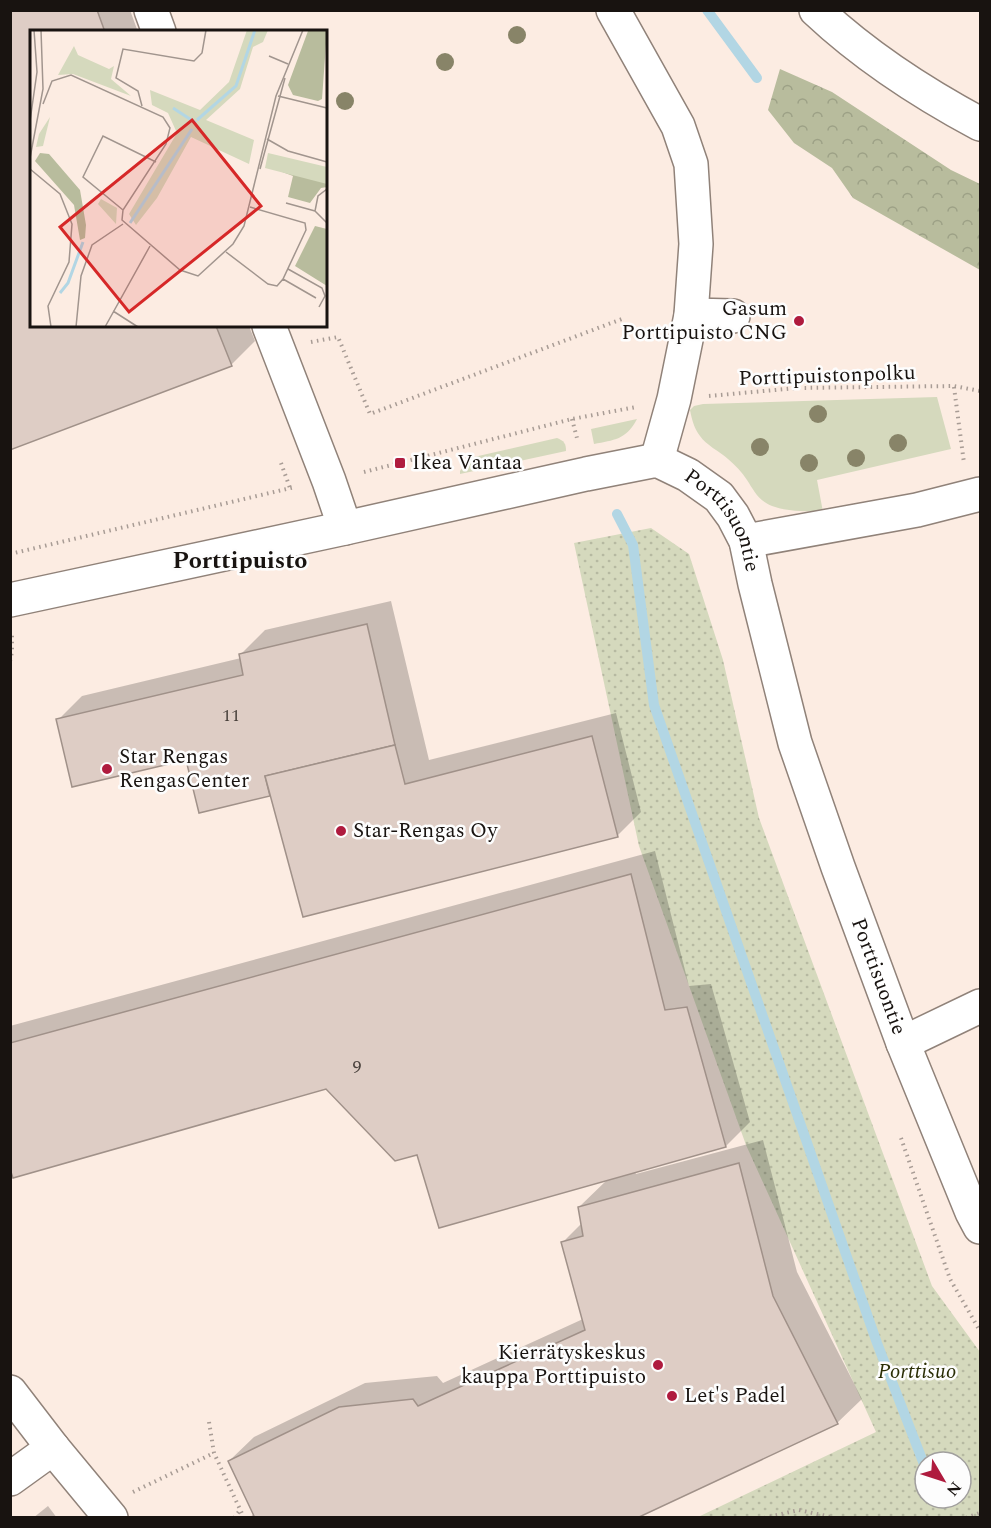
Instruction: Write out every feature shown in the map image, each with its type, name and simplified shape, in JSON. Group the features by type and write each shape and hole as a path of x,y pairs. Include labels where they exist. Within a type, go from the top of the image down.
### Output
{"main road":[{"path":"151,10 158,30"},
{"path":"613,10 678,126 691,165 696,244 691,315 674,399 657,460"},
{"path":"816,10 878,62 938,102 981,124"},
{"path":"691,315 733,316"},
{"path":"274,339 345,528"},
{"name":"Porttisuontie","path":"10,600 657,460 688,475 719,497 733,516 746,541 795,743 903,1042 972,1212 981,1227"},
{"path":"746,541 917,510 981,494"},
{"path":"903,1042 981,1006"},
{"path":"10,1392 111,1518"},
{"path":"10,1479 53,1448"}],"path":[{"path":"274,339 306,342 338,337 370,414 622,319"},
{"name":"Porttipuistonpolku","path":"674,399 797,388 954,386 981,391"},
{"path":"10,661 12,633"},
{"path":"209,1422 214,1453 244,1518"},
{"path":"134,1491 214,1453"},
{"path":"234,1518 241,1509"},
{"path":"764,1518 799,1510 835,1518"},
{"path":"966,1518 981,1513"}],"green space":[{"path":"780,69 832,92 951,170 980,184 980,270 853,198 832,168 794,143 768,110"},
{"path":"937,397 951,449 817,480 823,512 784,509 764,501 736,466 709,445 698,433 690,410 694,406 703,404"},
{"path":"637,419 633,426 619,438 594,444 591,429"},
{"path":"557,438 564,443 566,451 460,474 467,462 474,457"},
{"name":"Porttisuo","path":"651,528 689,554 723,660 759,818 932,1286 980,1352 980,1517 698,1517 876,1432 746,1145 639,846 574,543"}],"building":[{"path":"10,10 97,10 104,30 30,30 30,327 216,327 232,366 10,450"},
{"path":"367,624 395,745 265,776 270,796 199,813 186,760 72,787 56,719 243,675 239,654"},
{"path":"592,736 618,837 303,917 265,776 395,745 405,784"},
{"path":"631,874 665,1010 687,1007 726,1147 439,1228 417,1155 395,1161 326,1089 13,1178 10,1169 10,1043"},
{"name":"Kierrätyskeskus kauppa Porttipuisto","path":"739,1163 773,1296 838,1424 637,1518 252,1518 254,1516 228,1461 339,1407 413,1399 418,1406 585,1330 561,1242 583,1236 578,1207"}],"waterway":[{"path":"707,10 757,78"},
{"path":"617,514 633,545 654,705 877,1343 918,1450"}],"place":[{"name":"Gasum Porttipuisto CNG","path":"799,321"},
{"name":"Ikea Vantaa","path":"400,463"},
{"name":"Star Rengas RengasCenter","path":"107,769"},
{"name":"Star-Rengas Oy","path":"341,831"},
{"name":"Kierrätyskeskus kauppa Porttipuisto","path":"658,1365"},
{"name":"Let's Padel","path":"672,1396"}],"district":[{"name":"Porttipuisto","path":"240,561"}]}
